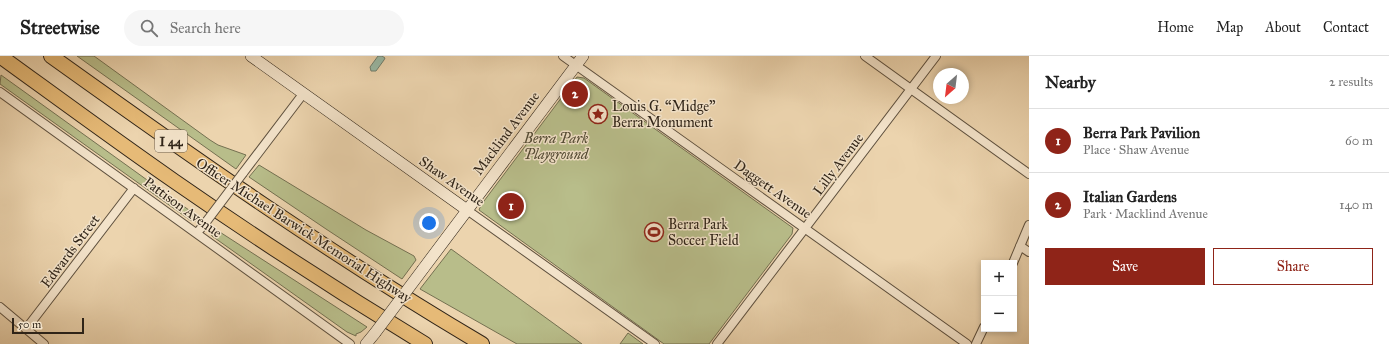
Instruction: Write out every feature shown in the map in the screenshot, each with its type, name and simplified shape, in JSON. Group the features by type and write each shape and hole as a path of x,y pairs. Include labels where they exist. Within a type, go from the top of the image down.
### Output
{"highway":[{"name":"I 44","path":"0,56 130,150 223,214 344,294 425,344"},
{"name":"Officer Michael Barwick Memorial Highway","path":"51,56 261,204 381,282 482,344"}],"street":[{"name":"Shaw Avenue","path":"250,56 654,344"},
{"name":"Daggett Avenue","path":"563,56 967,344"},
{"name":"Macklind Avenue","path":"366,344 583,56"},
{"path":"865,56 1029,174"},
{"name":"Lilly Avenue","path":"717,344 936,56"},
{"name":"Pattison Avenue","path":"0,92 350,344"},
{"path":"197,233 303,94"},
{"name":"Edwards Street","path":"26,329 134,188"},
{"path":"1014,260 1029,225"},
{"path":"1020,246 1029,252"},
{"path":"0,307 44,344"},
{"path":"976,344 982,332"}],"green space":[{"path":"77,56 94,56 210,140 218,145 246,155 236,169"},
{"path":"1,75 200,218 195,221 190,220 0,84"},
{"name":"Berra Park Playground","path":"577,77 584,78 793,228 792,234 709,344 664,344 479,210 481,205"},
{"path":"259,165 366,230 414,256 416,260 402,279 249,177"},
{"path":"212,227 367,327 356,334 356,336 347,332 212,236 210,231"},
{"path":"451,249 582,344 517,344 420,289"},
{"path":"628,333 643,344 620,344"}],"shaded area":[{"path":"378,56 385,58 376,71 371,71 370,67"}],"place":[{"name":"Italian Gardens","path":"575,94"},
{"name":"Louis G. “Midge” Berra Monument","path":"598,114"},
{"name":"Berra Park Pavilion","path":"511,206"},
{"name":"Berra Park Soccer Field","path":"654,232"}]}
